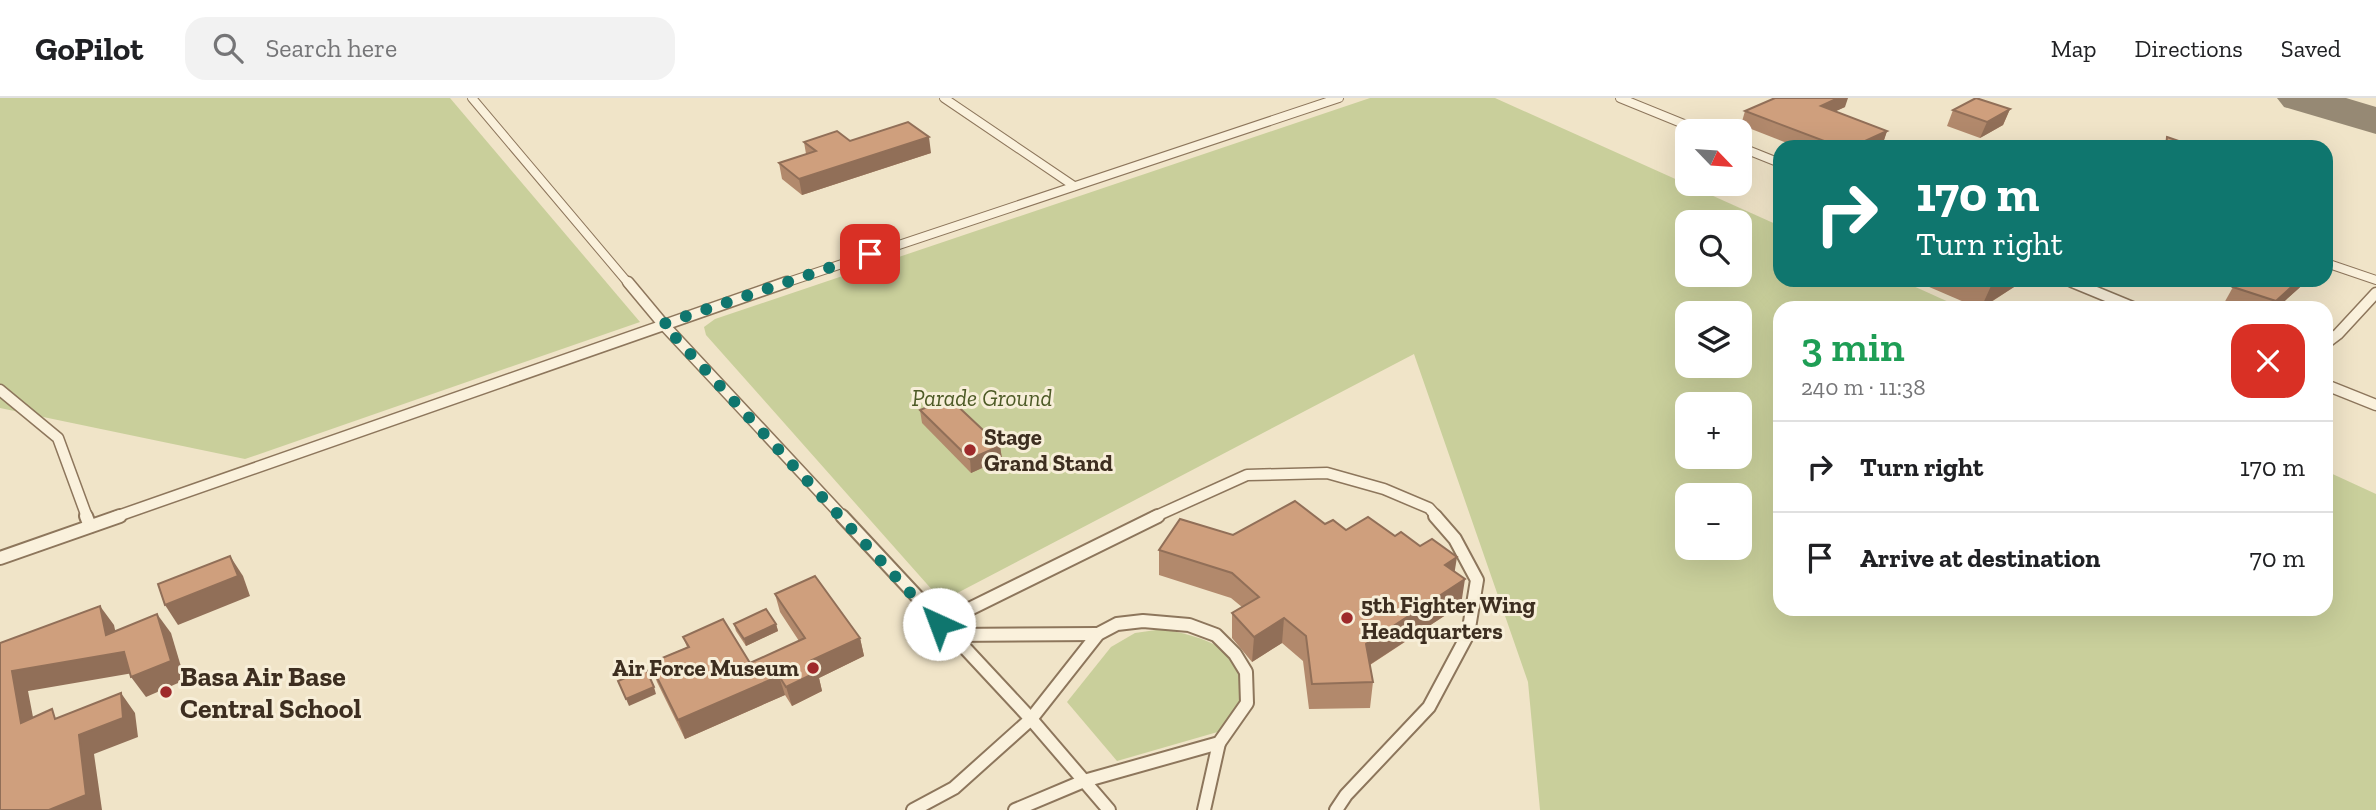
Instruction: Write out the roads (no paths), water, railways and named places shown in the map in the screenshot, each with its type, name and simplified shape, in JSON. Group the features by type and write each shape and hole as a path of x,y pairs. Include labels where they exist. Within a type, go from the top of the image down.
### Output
{"lane":[{"path":"472,98 663,324 949,635 1031,719 1109,810"},
{"path":"944,98 1074,186"},
{"path":"0,558 663,324 1339,98"},
{"path":"1620,98 1675,120"},
{"path":"1752,152 1773,160"},
{"path":"2333,265 2376,280"},
{"path":"2083,287 2118,301"},
{"path":"2333,338 2376,293"},
{"path":"2333,388 2376,405"},
{"path":"0,390 58,438 90,526"},
{"path":"939,624 1165,512 1247,475 1327,473 1384,489 1429,508 1455,539 1477,580 1468,634 1429,707 1346,795 1336,810"},
{"path":"913,810 954,788 1031,719 1098,634 1117,624 1143,621 1189,625 1216,635 1235,654 1246,672 1247,703 1219,743 1204,810"},
{"path":"949,635 1098,634"},
{"path":"1015,810 1084,781 1219,743"}],"place":[{"name":"Stage Grand Stand","path":"970,450"},
{"name":"5th Fighter Wing Headquarters","path":"1347,618"},
{"name":"Air Force Museum","path":"813,668"},
{"name":"Basa Air Base Central School","path":"166,692"}],"park label":[{"name":"Parade Ground","path":"982,398"}]}
